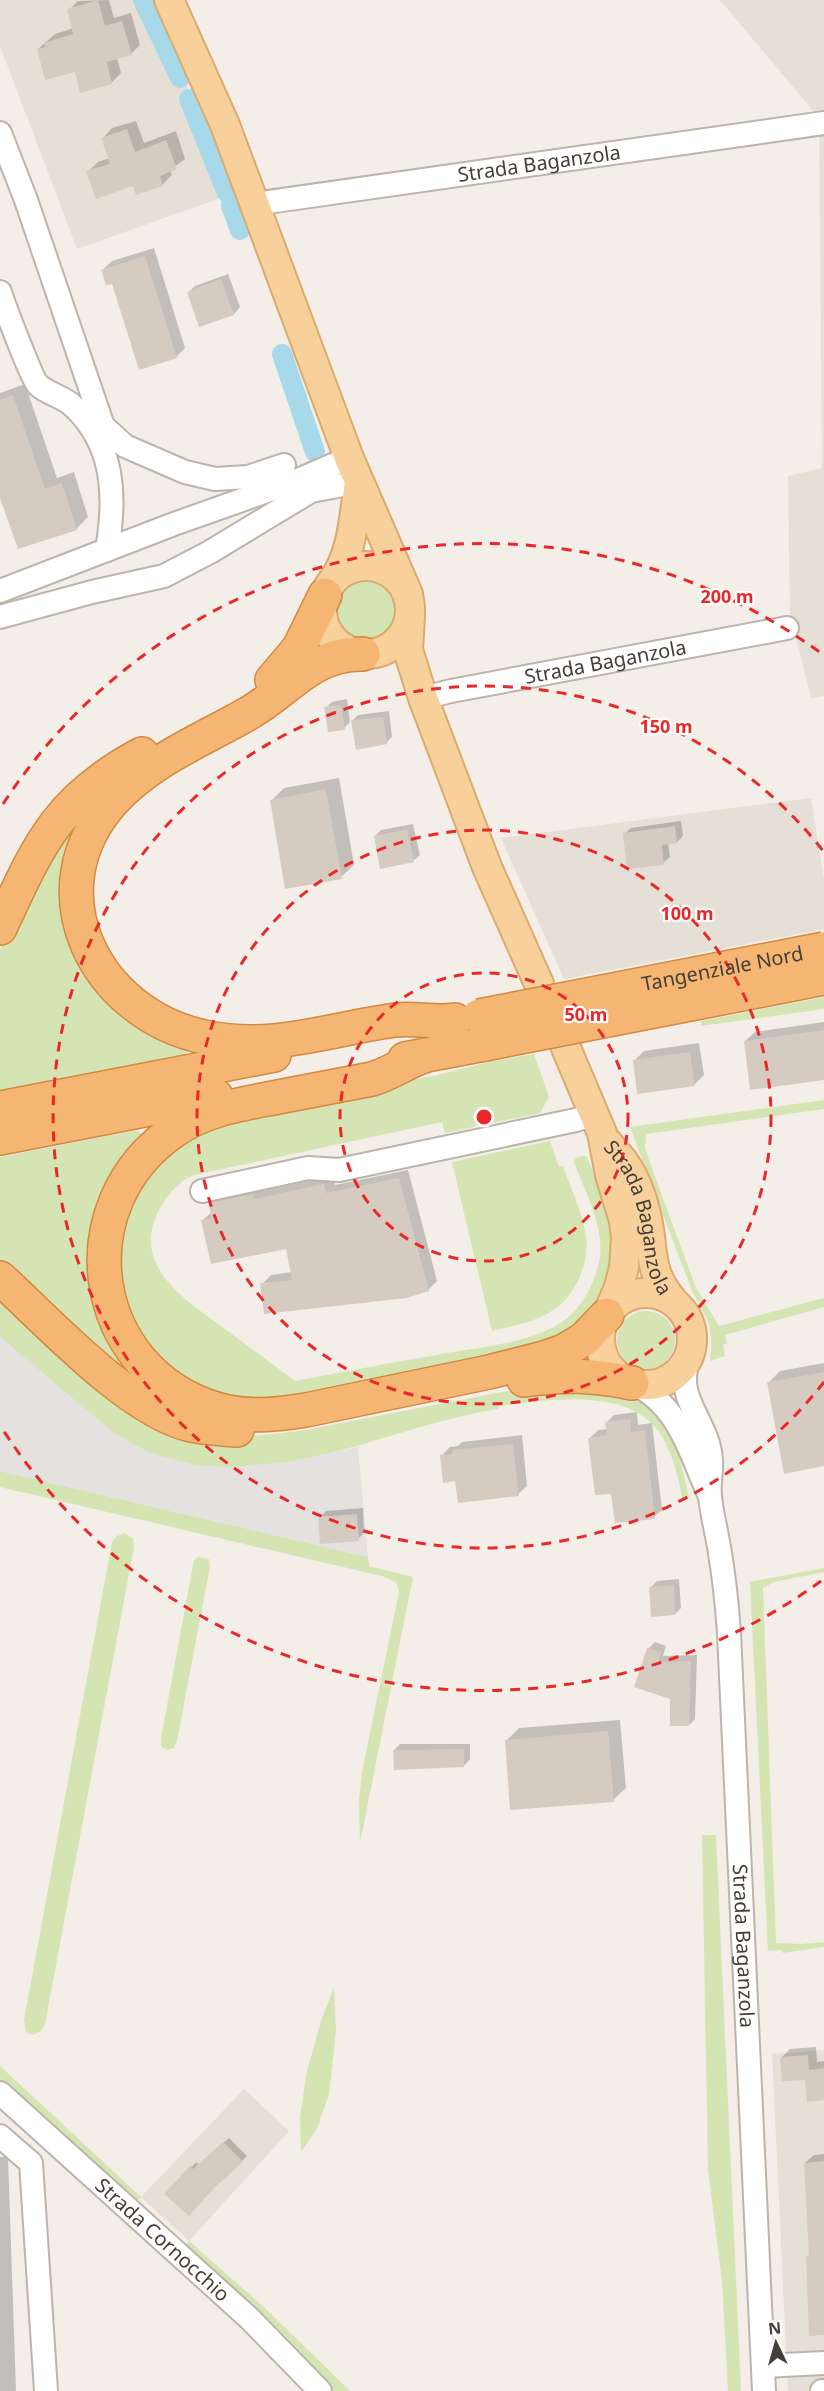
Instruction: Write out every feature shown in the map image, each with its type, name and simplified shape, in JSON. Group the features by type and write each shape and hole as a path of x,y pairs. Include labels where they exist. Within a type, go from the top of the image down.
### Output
{"highway":[{"path":"0,928 40,846 50,829 74,801 119,766 236,706 262,689 299,648 328,589"},
{"path":"363,654 336,657 310,667 263,704 161,762 122,791 92,830 82,859 77,892 81,924 91,955 99,970 120,995 146,1015 191,1034 225,1040 265,1042 302,1039 395,1020 473,1027"},
{"name":"Tangenziale Nord","path":"473,1027 824,949"},
{"path":"0,1108 473,1027 824,978"},
{"path":"473,1027 427,1055 372,1079 213,1111 185,1124 151,1148 130,1172 118,1192 108,1224 104,1248 105,1276 111,1304 123,1332 146,1367 162,1381 191,1399 234,1413 279,1414 489,1372 544,1358 573,1346 593,1331 607,1315"},
{"path":"0,1138 427,1055"},
{"path":"0,1278 93,1364 126,1390 172,1418 202,1427 240,1430 296,1425 482,1386 552,1376 589,1376 632,1383"}],"main road":[{"path":"169,0 215,98 354,470 409,605 408,650 423,698 487,867 539,984"},
{"path":"354,470 347,554 328,589 323,617 331,636 342,646 380,662 423,698"},
{"path":"328,589 342,573 355,567 376,567 395,576 409,605 402,636 391,646 377,652 363,654"},
{"name":"Strada Baganzola","path":"566,1048 598,1124 608,1169 622,1212 626,1238 622,1278 601,1329 602,1351 613,1371 632,1383"},
{"name":"Strada Baganzola","path":"598,1124 627,1166 635,1183 646,1214 650,1251 657,1276 684,1313 691,1327 693,1342 689,1357"},
{"name":"Strada Baganzola","path":"607,1315 617,1303 638,1294 653,1293 674,1302"},
{"path":"632,1383 647,1385 662,1383 681,1370 689,1357"}],"street":[{"name":"Strada Baganzola","path":"254,204 824,123"},
{"path":"0,132 26,200 103,426 126,446 185,472 215,479 248,477 284,465"},
{"path":"0,292 37,384 71,404 84,417 102,443 112,484 113,517 107,550"},
{"path":"0,591 298,480 354,470"},
{"path":"0,617 92,592 164,576 210,552 311,491 354,470"},
{"name":"Strada Baganzola","path":"423,698 462,688 787,628"},
{"path":"202,1191 308,1168 339,1170 576,1120 598,1124"},
{"name":"Strada Baganzola","path":"689,1357 684,1374 684,1384 710,1453 712,1467 710,1500"},
{"name":"Strada Baganzola","path":"632,1383 650,1392 673,1415 688,1443 710,1500 724,1575 729,1634 764,2391"},
{"name":"Strada Cornocchio","path":"0,2092 249,2318 320,2391"},
{"path":"0,2136 31,2163 46,2391"},
{"path":"763,2366 824,2363"}],"shaded area":[{"path":"0,0 145,0 207,127 235,193 77,249 0,46"},
{"path":"720,0 824,0 824,696 811,698 790,614 788,476 822,468 819,118"},
{"path":"811,798 824,879 824,929 564,979 501,838"},
{"path":"0,1337 113,1432 144,1450 161,1456 197,1465 233,1467 287,1462 358,1447 368,1557 0,1471"},
{"path":"824,2050 824,2391 788,2391 772,2054"},
{"path":"244,2089 289,2131 189,2241 141,2197"}],"green space":[{"path":"366,581 377,583 390,594 395,610 393,621 382,634 366,639 355,637 342,626 337,610 339,599 350,586"},
{"path":"82,806 96,988 117,1010 188,1048 188,1052 0,1091 0,950 31,883"},
{"path":"824,997 824,1009 701,1026 701,1021"},
{"path":"534,1054 549,1097 540,1113 445,1133 442,1122 194,1175 169,1194 159,1210 152,1230 152,1249 157,1265 166,1280 179,1294 295,1381 524,1339 553,1327 572,1315 583,1300 595,1275 600,1258 599,1233 593,1209 574,1162 575,1159 584,1155 587,1157 610,1214 614,1254 600,1302 560,1341 267,1408 176,1381 121,1308 118,1219 180,1135 388,1084"},
{"path":"824,1100 824,1109 646,1134 645,1148 696,1288 719,1326 824,1298 824,1307 725,1335 727,1343 723,1345 725,1356 710,1361 711,1340 708,1324 692,1291 630,1127"},
{"path":"138,1130 142,1135 141,1140 110,1186 128,1367 125,1371 0,1265 0,1157"},
{"path":"550,1141 559,1167 563,1166 582,1219 587,1247 583,1268 572,1291 554,1310 532,1321 492,1331 452,1162"},
{"path":"0,1291 108,1389 237,1438 300,1431 502,1392 558,1387 626,1396 642,1403 662,1420 676,1442 689,1498 683,1501 669,1451 662,1436 648,1420 630,1409 587,1400 564,1399 499,1406 498,1409 453,1418 312,1458 265,1466 217,1468 171,1460 127,1441 110,1430 0,1337"},
{"path":"646,1311 662,1316 670,1324 675,1340 670,1356 662,1364 646,1369 630,1364 622,1356 617,1340 622,1324 630,1316"},
{"path":"0,1471 368,1557 369,1566 413,1577 360,1843 359,1801 362,1772 399,1592 396,1582 382,1576 0,1487"},
{"path":"125,1533 133,1539 134,1547 45,2024 40,2032 33,2035 26,2032 24,2020 112,1542 117,1536"},
{"path":"198,1557 209,1559 210,1566 177,1741 174,1748 167,1750 161,1746 161,1738 194,1560"},
{"path":"824,1568 824,1572 774,1582 763,1588 776,1943 824,1942 824,1947 783,1953 782,1950 768,1951 750,1582"},
{"path":"702,1835 716,1835 741,2391 728,2391 722,2281 708,2169"},
{"path":"334,1988 336,2030 329,2095 317,2128 301,2152 300,2117 307,2071 322,2018"},
{"path":"0,2066 142,2198 134,2200 0,2083"},
{"path":"189,2241 264,2307 350,2391 332,2391 188,2249"}],"building":[{"path":"98,0 105,26 122,21 132,55 107,62 112,84 80,93 75,72 45,80 37,49 45,47 44,43 73,34 67,9"},
{"path":"127,129 135,152 166,140 177,169 160,176 163,186 136,195 133,186 96,199 86,171 110,164 101,138"},
{"path":"145,256 177,358 139,370 112,284 106,285 101,270"},
{"path":"221,279 234,315 199,327 187,292"},
{"path":"13,395 45,489 62,483 77,530 18,549 0,498 0,400"},
{"path":"341,705 345,730 328,732 324,707"},
{"path":"383,717 387,744 356,750 351,720"},
{"path":"326,789 342,879 285,889 270,800"},
{"path":"675,826 677,843 662,845 664,865 627,869 623,833"},
{"path":"407,829 414,862 380,869 374,836"},
{"path":"824,1030 824,1080 750,1090 744,1041"},
{"path":"690,1052 695,1086 637,1094 633,1060"},
{"path":"399,1178 429,1291 407,1298 264,1314 260,1283 292,1280 286,1249 211,1264 201,1220 211,1218 209,1203 253,1194 254,1199 324,1184 326,1193"},
{"path":"824,1372 824,1466 784,1474 767,1382"},
{"path":"630,1419 631,1432 645,1430 655,1519 615,1523 611,1494 595,1495 588,1438 607,1435 605,1422"},
{"path":"513,1444 519,1496 458,1503 455,1481 443,1483 440,1455 453,1454 452,1450"},
{"path":"357,1514 359,1541 320,1544 318,1517"},
{"path":"674,1585 675,1615 651,1617 649,1587"},
{"path":"647,1648 661,1652 658,1662 691,1661 689,1726 670,1726 670,1699 634,1687"},
{"path":"608,1731 614,1802 510,1810 505,1740"},
{"path":"464,1749 464,1767 394,1770 393,1750"},
{"path":"808,2055 809,2070 824,2068 824,2100 807,2102 805,2080 782,2081 780,2057"},
{"path":"223,2142 243,2162 214,2188 189,2216 164,2194 190,2166 193,2169"},
{"path":"824,2161 824,2335 809,2336 806,2256 809,2256 804,2163"}],"waterway":[{"path":"143,0 180,78"},
{"path":"189,99 227,193"},
{"path":"231,206 240,230"},
{"path":"282,354 315,452"}]}
